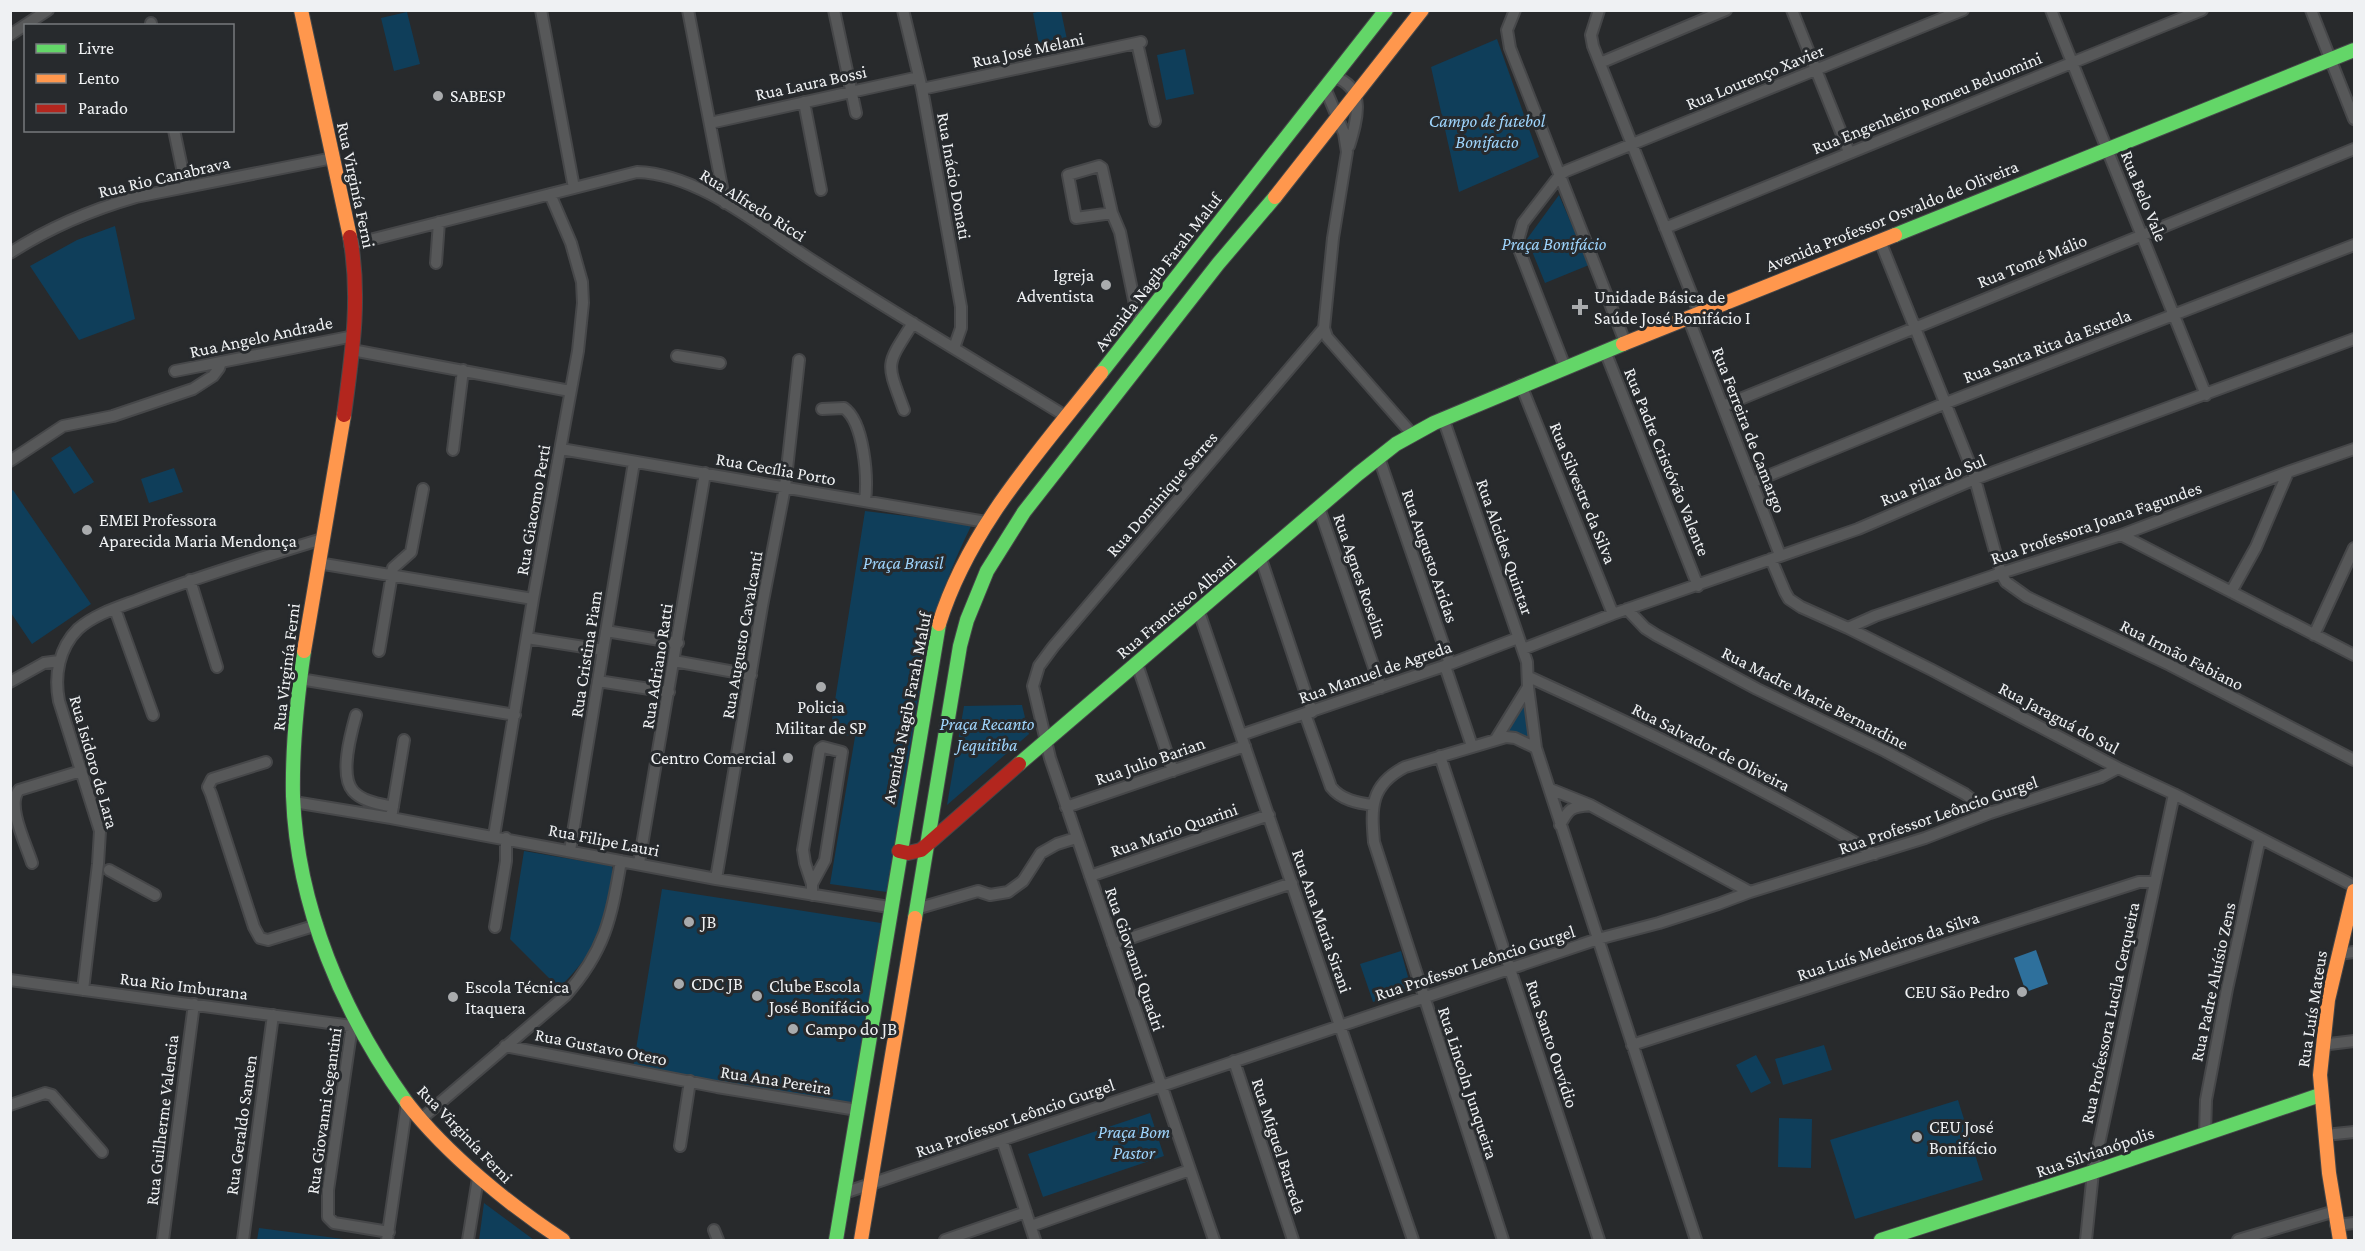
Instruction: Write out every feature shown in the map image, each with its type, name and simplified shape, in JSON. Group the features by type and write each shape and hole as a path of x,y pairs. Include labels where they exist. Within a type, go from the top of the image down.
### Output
{"street":[{"name":"Rua Virginía Ferni","path":"302,10 356,282 353,343 300,679 293,755 294,802 301,860 317,925 353,1022 407,1103 478,1178 535,1223 563,1240"},
{"path":"541,10 574,188"},
{"path":"688,10 725,203"},
{"path":"834,10 856,113"},
{"name":"Rua Inácio Donati","path":"903,10 922,89 961,307 962,328 954,348"},
{"name":"Avenida Nagib Farah Maluf","path":"836,1240 889,907 935,640 957,573 986,522 1386,10"},
{"path":"861,1240 916,904 931,838 960,646 973,604 991,561 1076,446 1218,264 1296,174 1422,10"},
{"name":"Rua Ferreira de Camargo","path":"1599,10 1592,35 1593,46 1665,228 1723,406 1753,483 1775,556"},
{"path":"1600,63 1726,10"},
{"path":"1792,10 1849,152"},
{"name":"Rua Lourenço Xavier","path":"1560,175 1963,10"},
{"name":"Rua Belo Vale","path":"2051,10 2206,394"},
{"name":"Rua Engenheiro Romeu Beluomini","path":"1665,228 2202,10"},
{"path":"2310,10 2355,119"},
{"path":"26,24 46,11"},
{"path":"1511,13 1507,30 1509,48 1625,342"},
{"path":"10,35 24,26"},
{"name":"Rua José Melani","path":"922,89 1093,55 1139,43 1155,120"},
{"name":"Avenida Professor Osvaldo de Oliveira","path":"1443,418 1625,342 2355,50"},
{"name":"Rua Laura Bossi","path":"710,123 919,77"},
{"path":"1347,152 1346,139 1329,82 1348,83 1355,96 1357,108 1347,152 1333,238 1324,328 1327,337 1413,435"},
{"path":"804,102 821,190"},
{"path":"174,132 186,187"},
{"name":"Rua Tomé Málio","path":"1723,406 2355,149"},
{"name":"Rua Rio Canabrava","path":"10,253 39,234 105,206 186,187 333,158"},
{"path":"1112,213 1076,218 1068,176 1101,166 1112,213 1120,232 1139,324"},
{"name":"Rua Alfredo Ricci","path":"350,245 638,172 673,177 725,203 819,265 1067,417"},
{"path":"1560,175 1523,223 1517,244 1565,367"},
{"name":"Rua Giacomo Perti","path":"494,836 582,316 582,282 571,243 550,194"},
{"path":"436,263 440,222"},
{"path":"1880,241 1975,479 2001,573"},
{"name":"Rua Santa Rita da Estrela","path":"1753,483 1946,403 2355,245"},
{"path":"904,410 890,373 890,363 913,323"},
{"name":"Rua Dominique Serres","path":"1033,686 1039,666 1053,647 1324,328"},
{"name":"Rua Pilar do Sul","path":"1521,644 1698,586 1775,556 1858,529 1975,479 2355,339"},
{"path":"353,343 570,391"},
{"name":"Rua Angelo Andrade","path":"175,371 353,343"},
{"name":"Rua Padre Cristóvão Valente","path":"1605,351 1698,586"},
{"path":"677,356 720,363"},
{"name":"Rua Augusto Cavalcanti","path":"716,879 785,487 799,360"},
{"path":"10,461 63,426 112,416 192,389 213,376 221,363"},
{"path":"453,450 463,369"},
{"name":"Rua Silvestre da Silva","path":"1521,385 1613,614"},
{"path":"822,409 844,408 852,417 865,457 867,484 865,501"},
{"path":"1067,417 1082,428 1076,446"},
{"name":"Rua Francisco Albani","path":"900,848 916,853 1379,458 1396,444 1443,418"},
{"name":"Rua Alcides Quintar","path":"1443,418 1521,644 1535,745"},
{"name":"Rua Cecília Porto","path":"561,449 986,522"},
{"name":"Rua Professora Joana Fagundes","path":"1848,628 1875,616 2001,573 2121,535 2355,449"},
{"name":"Rua Augusto Aridas","path":"1379,458 1448,665 1472,746"},
{"name":"Rua Cristina Piam","path":"570,851 634,462"},
{"path":"2230,592 2256,547 2288,472"},
{"name":"Rua Adriano Ratti","path":"639,863 705,473"},
{"path":"379,651 392,575 395,564 411,552 423,489"},
{"name":"Rua Agnes Roselin","path":"1319,508 1381,688"},
{"path":"2121,535 2355,655"},
{"name":"Rua Isidoro de Lara","path":"83,990 104,868 100,831 56,687 59,661 68,642 77,630 103,614 190,580 322,539"},
{"path":"2314,635 2355,548"},
{"name":"Rua Jaraguá do Sul","path":"1775,556 1790,599 1812,613 1848,628 2020,715 2118,768 2355,886"},
{"path":"1261,559 1331,787 1344,798 1373,805"},
{"path":"318,562 533,599"},
{"name":"Rua Irmão Fabiano","path":"2001,573 2006,582 2027,597 2170,665 2355,760"},
{"path":"190,580 218,667"},
{"path":"116,609 153,715"},
{"name":"Rua Madre Marie Bernardine","path":"1627,609 1645,628 1656,635 1965,794 1990,813"},
{"name":"Rua Ana Maria Sirani","path":"1199,612 1413,1240"},
{"path":"606,631 678,643"},
{"path":"527,638 603,650"},
{"name":"Rua Manuel de Agreda","path":"1241,735 1448,665 1521,644"},
{"path":"10,682 44,663 59,661"},
{"path":"674,662 751,675"},
{"path":"1137,664 1173,771"},
{"path":"300,679 515,715"},
{"path":"598,681 669,692"},
{"path":"1496,739 1528,682"},
{"name":"Rua Salvador de Oliveira","path":"1528,682 1622,719 1802,811 1875,854"},
{"name":"Rua Giovanni Quadri","path":"1033,686 1046,741 1076,838 1214,1240"},
{"path":"356,715 348,747 349,783 353,790 363,798 392,812"},
{"name":"Rua Lincoln Junqueira","path":"1503,1240 1374,842 1373,805 1382,785 1390,775 1440,756 1496,739 1515,738 1535,745"},
{"path":"392,812 404,740"},
{"path":"1535,745 1696,1240"},
{"name":"Rua Julio Barian","path":"1066,807 1245,746"},
{"path":"823,747 842,752 825,860 812,889 803,850 820,749 823,747"},
{"name":"Rua Santo Ouvídio","path":"1440,756 1599,1240"},
{"path":"266,762 212,779 208,787 254,927 260,938 268,940 317,925"},
{"name":"Rua Professor Leôncio Gurgel","path":"844,1193 1598,939 1718,904 1925,838 1990,813 2100,777 2118,768"},
{"path":"32,863 14,807 15,794 19,790 81,771"},
{"path":"1550,789 1590,804 1750,892"},
{"name":"Rua Professora Lucila Cerqueira","path":"2086,1240 2093,1173 2174,794"},
{"path":"294,802 392,812"},
{"path":"1560,825 1567,811 1574,806 1590,804"},
{"name":"Rua Filipe Lauri","path":"392,812 494,836 621,861 716,879 812,889 889,907"},
{"name":"Rua Mario Quarini","path":"1090,876 1269,814"},
{"path":"495,927 506,861 506,838"},
{"path":"889,907 902,907 978,891 990,895 1008,892 1023,881 1041,853 1057,844 1076,838"},
{"name":"Rua Padre Aluísio Zens","path":"2205,1134 2206,1100 2227,989 2260,838"},
{"path":"422,1119 565,996 591,964 607,930 621,861"},
{"path":"104,868 155,895"},
{"name":"Rua Luís Medeiros da Silva","path":"1632,1045 2139,882 2155,882"},
{"path":"1113,944 1292,883"},
{"name":"Rua Luís Mateus","path":"2340,1240 2320,1095 2321,1045 2338,954 2355,891"},
{"path":"887,924 900,921 913,927"},
{"path":"2338,954 2355,952"},
{"name":"Rua Rio Imburana","path":"10,980 273,1015 353,1022"},
{"name":"Rua Guilherme Valencia","path":"163,1240 194,1004"},
{"name":"Rua Geraldo Santen","path":"243,1240 273,1015"},
{"name":"Rua Giovanni Segantini","path":"353,1022 328,1190 328,1217 334,1223 388,1236"},
{"path":"2321,1045 2355,1041"},
{"name":"Rua Gustavo Otero","path":"505,1046 690,1081"},
{"name":"Rua Miguel Barreda","path":"1234,1061 1293,1240"},
{"path":"680,1146 690,1081"},
{"name":"Rua Ana Pereira","path":"690,1081 857,1110"},
{"path":"10,1105 45,1094 57,1099 102,1152"},
{"name":"Rua Silvianópolis","path":"1881,1240 2093,1173 2320,1095"},
{"path":"388,1236 407,1103"},
{"path":"2325,1135 2355,1132"},
{"path":"1002,1140 1035,1240"},
{"path":"1031,1226 1190,1170"},
{"path":"468,1240 478,1178"},
{"path":"945,1240 1026,1212"},
{"path":"2238,1240 2336,1218 2355,1223"}],"green space":[{"path":"1046,10 1061,11 1069,49 1041,55 1033,13"},
{"path":"407,12 420,64 394,71 381,18"},
{"name":"Campo de futebol Bonifacio","path":"1497,39 1539,157 1459,192 1431,67"},
{"path":"1185,49 1194,94 1166,100 1157,55"},
{"name":"Praça Bonifácio","path":"1559,195 1589,265 1545,283 1527,239"},
{"path":"115,226 135,319 79,340 30,266 77,240"},
{"path":"70,446 94,482 74,494 51,458"},
{"path":"174,468 183,492 149,503 141,479"},
{"path":"13,490 91,604 32,644 11,613 10,491"},
{"name":"Praça Brasil","path":"865,511 972,524 945,585 926,649 887,892 830,884 855,737 830,732"},
{"path":"1524,701 1534,745 1500,736"},
{"name":"Praça Recanto Jequitiba","path":"1022,705 1029,734 947,805 964,706"},
{"path":"524,851 612,866 609,899 597,937 578,968 559,988 510,939"},
{"name":"Clube Escola José Bonifácio","path":"662,889 881,923 852,1103 633,1068"},
{"path":"1401,951 1411,988 1373,1002 1360,964"},
{"path":"1824,1045 1832,1070 1783,1085 1775,1059"},
{"path":"1756,1055 1771,1083 1751,1093 1736,1065"},
{"path":"1958,1100 1983,1180 1855,1219 1830,1140"},
{"name":"Praça Bom Pastor","path":"1150,1113 1164,1156 1043,1197 1028,1154"},
{"path":"1779,1118 1812,1119 1811,1168 1778,1167"},
{"path":"484,1203 534,1240 479,1240"},
{"path":"259,1228 351,1240 257,1240"}],"shaded area":[{"path":"2036,950 2048,984 2026,992 2014,958"}],"traffic: fast":[{"path":"1101,373 1386,10"},
{"path":"1895,235 2354,50"},
{"path":"915,918 960,646 967,620 987,571 1024,512 1218,264 1275,197"},
{"path":"1019,764 1396,444 1434,423 1623,344"},
{"path":"836,1240 939,624"},
{"path":"304,651 293,759 296,837 304,878 314,918 344,996 384,1069 407,1103"},
{"path":"1881,1240 2093,1172 2320,1095"}],"traffic: slow":[{"path":"301,10 350,237"},
{"path":"1275,197 1422,10"},
{"path":"1623,344 1895,235"},
{"path":"939,624 968,555 987,523 1008,491 1101,373"},
{"path":"304,651 344,415"},
{"path":"2340,1240 2329,1173 2320,1075 2328,1000 2354,891"},
{"path":"861,1240 915,918"},
{"path":"407,1103 441,1141 480,1178 521,1211 563,1240"}],"traffic: jam":[{"path":"344,415 355,304 350,237"},
{"path":"899,851 908,853 921,850 1019,764"}],"place":[{"name":"SABESP","path":"438,96"},
{"name":"Igreja Adventista","path":"1106,285"},
{"name":"Unidade Básica de Saúde José Bonifácio I","path":"1580,307"},
{"name":"EMEI Professora Aparecida Maria Mendonça","path":"87,530"},
{"name":"Policia Militar de SP","path":"821,687"},
{"name":"Centro Comercial","path":"788,758"},
{"name":"JB","path":"689,922"},
{"name":"CDC JB","path":"679,984"},
{"name":"CEU São Pedro","path":"2022,992"},
{"name":"Clube Escola José Bonifácio","path":"757,996"},
{"name":"Escola Técnica Itaquera","path":"453,997"},
{"name":"Campo do JB","path":"793,1029"},
{"name":"CEU José Bonifácio","path":"1917,1137"}]}
